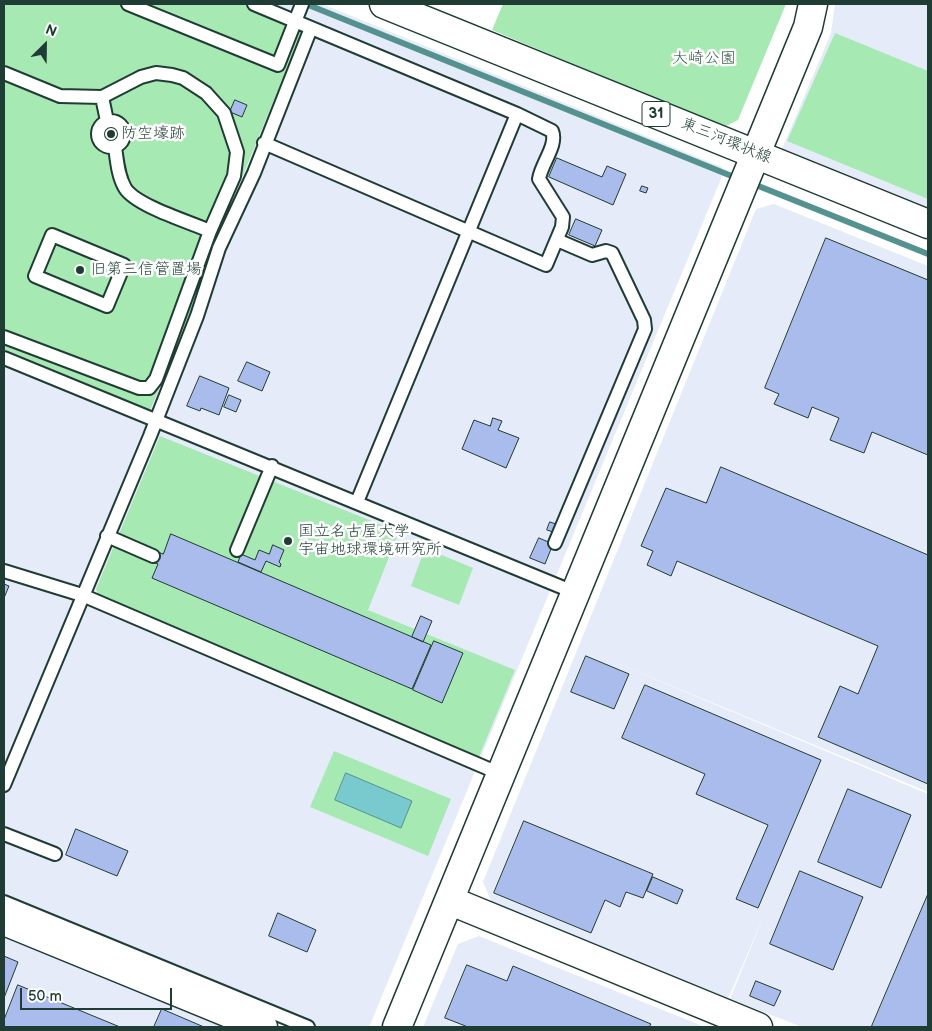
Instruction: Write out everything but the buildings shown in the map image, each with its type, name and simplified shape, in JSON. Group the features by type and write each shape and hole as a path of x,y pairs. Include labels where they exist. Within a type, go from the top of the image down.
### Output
{"street":[{"name":"東三河環状線","path":"384,4 928,224"},
{"path":"397,1027 503,775 808,27 813,4"},
{"path":"451,901 758,1027"},
{"path":"4,921 263,1027"}],"lane":[{"path":"128,4 278,65 298,12"},
{"path":"254,4 298,12 311,28 517,114 552,131 554,135 540,170 539,179 563,218 546,265 468,233 264,143"},
{"path":"4,785 155,420 197,316 219,248 254,173 264,143 311,28"},
{"path":"4,73 60,96 102,97 127,84 156,73 183,78 206,93 224,113 237,152 234,176 210,231 156,379 149,388 139,388 123,383 4,337"},
{"path":"102,97 108,121"},
{"path":"357,502 517,114"},
{"path":"108,121 117,122 125,133 123,142 115,147 103,145 98,138 100,126 108,121"},
{"path":"115,147 119,172 129,194 148,205 210,231"},
{"path":"52,235 124,265 107,306 35,276 52,235"},
{"path":"555,543 645,330 644,320 612,253 606,251 592,255 556,240"},
{"path":"4,358 272,466 576,593"},
{"path":"237,550 272,466"},
{"path":"106,536 153,556"},
{"path":"4,571 82,596 503,775"},
{"path":"4,834 55,854"},
{"path":"4,902 308,1027"}],"shaded area":[{"name":"国立名古屋大学 宇宙地球環境研究所","path":"4,4 322,4 722,167 723,174 369,1027 297,1027 4,907"},
{"path":"835,4 928,4 928,212 781,151 831,33"},
{"path":"774,204 928,266 928,792 595,654 928,794 928,1027 802,1027 730,999 765,913 728,999 492,903 483,882 756,209"},
{"path":"4,933 237,1027 4,1027"},
{"path":"479,936 705,1027 423,1027 458,944"}],"green space":[{"path":"4,4 244,4 303,29 213,248 187,325 150,410 4,349"},
{"name":"大崎公園","path":"503,4 786,4 738,120 724,127 492,30"},
{"path":"835,33 928,71 928,199 787,141"},
{"path":"160,436 399,532 368,610 515,670 479,757 100,599 96,589"},
{"path":"425,548 473,568 459,605 411,586"},
{"path":"334,751 451,799 428,856 310,807"}],"water":[{"path":"346,773 412,801 401,828 335,800"}],"waterway":[{"path":"306,4 739,179"},
{"path":"751,183 928,254"}],"place":[{"name":"防空壕跡","path":"111,134"},
{"name":"旧第三信管置場","path":"80,270"},
{"name":"国立名古屋大学 宇宙地球環境研究所","path":"288,541"}]}
